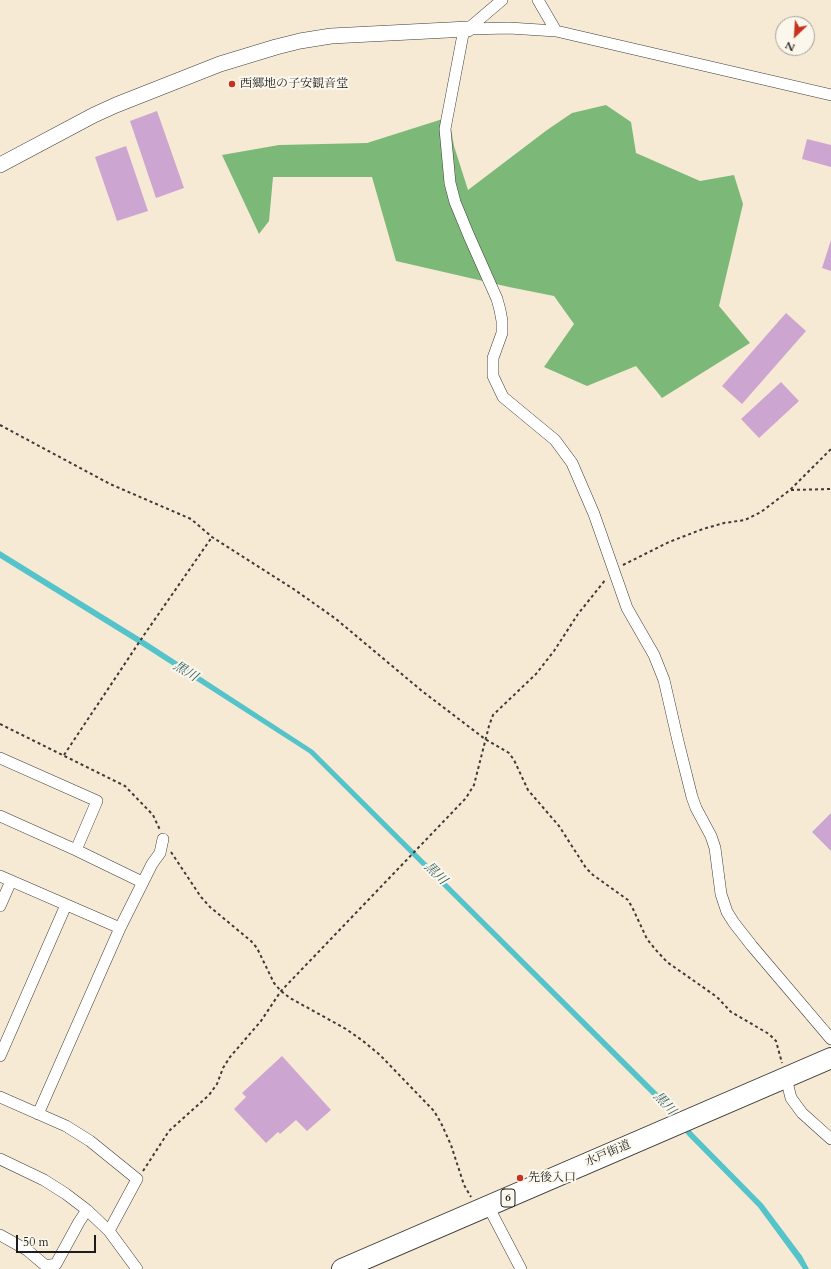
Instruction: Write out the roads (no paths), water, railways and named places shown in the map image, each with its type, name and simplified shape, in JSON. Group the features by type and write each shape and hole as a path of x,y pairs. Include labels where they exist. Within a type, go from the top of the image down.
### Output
{"highway":[{"name":"水戸街道","path":"342,1269 831,1058"}],"street":[{"path":"502,0 466,29 444,130 450,183 455,202 500,310 502,333 493,358 494,376 503,397 556,440 572,463 594,514 627,608 654,655 664,680 692,797 696,808 711,836 715,848 721,894 727,912 752,946 831,1039"},
{"path":"538,0 556,31"},
{"path":"0,165 94,115 220,64 276,47 331,36 509,28 556,31 831,95"},
{"path":"1,760 97,801 76,850"},
{"path":"0,816 76,850 142,882"},
{"path":"38,1114 120,928 142,882 160,853 163,839"},
{"path":"0,876 120,928"},
{"path":"0,906 11,881"},
{"path":"0,1056 66,905"},
{"path":"786,1078 791,1098 802,1113 831,1139"},
{"path":"0,1097 66,1126 113,1158 137,1179 109,1231"},
{"path":"0,1160 44,1180 87,1210 109,1231 137,1269"},
{"path":"483,1208 521,1269"},
{"path":"0,1235 27,1250 46,1266 56,1264 87,1210"}],"water":[{"name":"黒川","path":"0,551 147,642 313,750 670,1105 693,1133 763,1204 802,1256 809,1269 803,1269 758,1207 688,1136 666,1109 309,753 144,647 0,558"}],"place":[{"name":"西郷地の子安観音堂","path":"232,84"},
{"name":"先後入口","path":"520,1178"}]}
